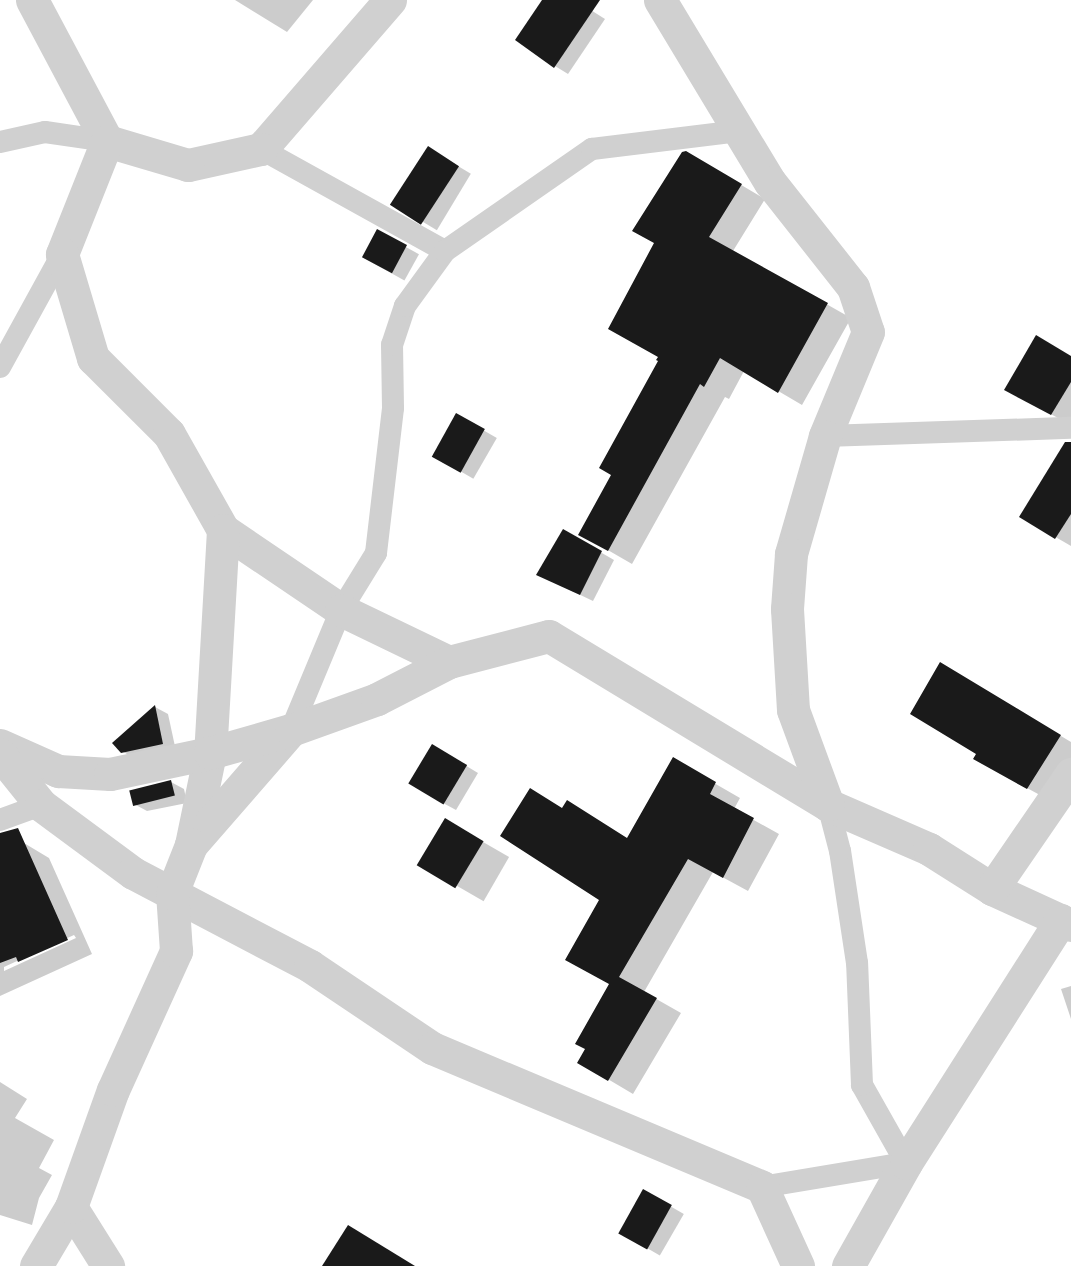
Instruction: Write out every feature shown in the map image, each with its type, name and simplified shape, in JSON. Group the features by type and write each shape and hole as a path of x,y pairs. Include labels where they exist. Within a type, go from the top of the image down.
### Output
{"street":[{"path":"32,0 107,141 188,165 261,149 390,0"},
{"path":"660,0 770,182 853,287 868,332 825,436 791,554 787,609 793,710 828,805"},
{"path":"107,141 62,254 93,358 169,434 223,530 341,610 449,662"},
{"path":"36,1266 71,1207 113,1090 176,951 172,894 191,845 210,753 223,530"},
{"path":"0,745 58,771 110,774 210,753 291,730 377,699 449,662 549,636 828,805 929,849 993,889 1066,923 906,1163 848,1266"},
{"path":"191,845 291,730"},
{"path":"0,754 41,805 133,873 310,966 432,1048 762,1187 798,1266"},
{"path":"993,889 1071,774"},
{"path":"71,1207 108,1266"}],"lane":[{"path":"291,730 341,610 376,553 393,408 392,345 405,306 445,251 592,149 739,131"},
{"path":"0,142 45,132 107,141"},
{"path":"261,149 445,251"},
{"path":"0,366 62,254"},
{"path":"825,436 1071,428"},
{"path":"0,820 41,805"},
{"path":"762,1187 906,1163 862,1085 857,963 840,851 828,805"}],"building":[{"path":"542,0 600,0 554,68 515,40"},
{"path":"428,146 459,166 421,225 390,205"},
{"path":"686,151 742,184 709,237 828,303 778,393 720,358 704,387 700,384 608,551 578,535 611,475 599,468 658,361 656,360 658,357 608,329 654,243 632,231 682,152"},
{"path":"377,229 407,245 392,273 362,257"},
{"path":"1036,335 1071,356 1071,382 1051,415 1004,390"},
{"path":"456,413 485,429 461,473 432,457"},
{"path":"1065,442 1071,442 1071,514 1055,539 1019,517"},
{"path":"563,529 602,551 580,595 536,575"},
{"path":"940,662 1061,735 1027,789 973,759 976,754 910,714"},
{"path":"155,705 163,744 121,753 112,743"},
{"path":"432,744 467,765 443,805 408,783"},
{"path":"673,757 716,782 710,794 754,818 723,878 688,859 619,977 657,998 608,1081 577,1063 585,1049 575,1044 609,984 565,960 599,900 500,836 530,788 562,808 567,800 627,838"},
{"path":"171,780 175,796 133,806 129,790"},
{"path":"445,818 484,841 455,888 417,865"},
{"path":"18,828 68,940 18,962 16,957 0,963 0,833"},
{"path":"643,1189 672,1205 647,1250 618,1234"},
{"path":"348,1225 415,1266 322,1266"}]}
